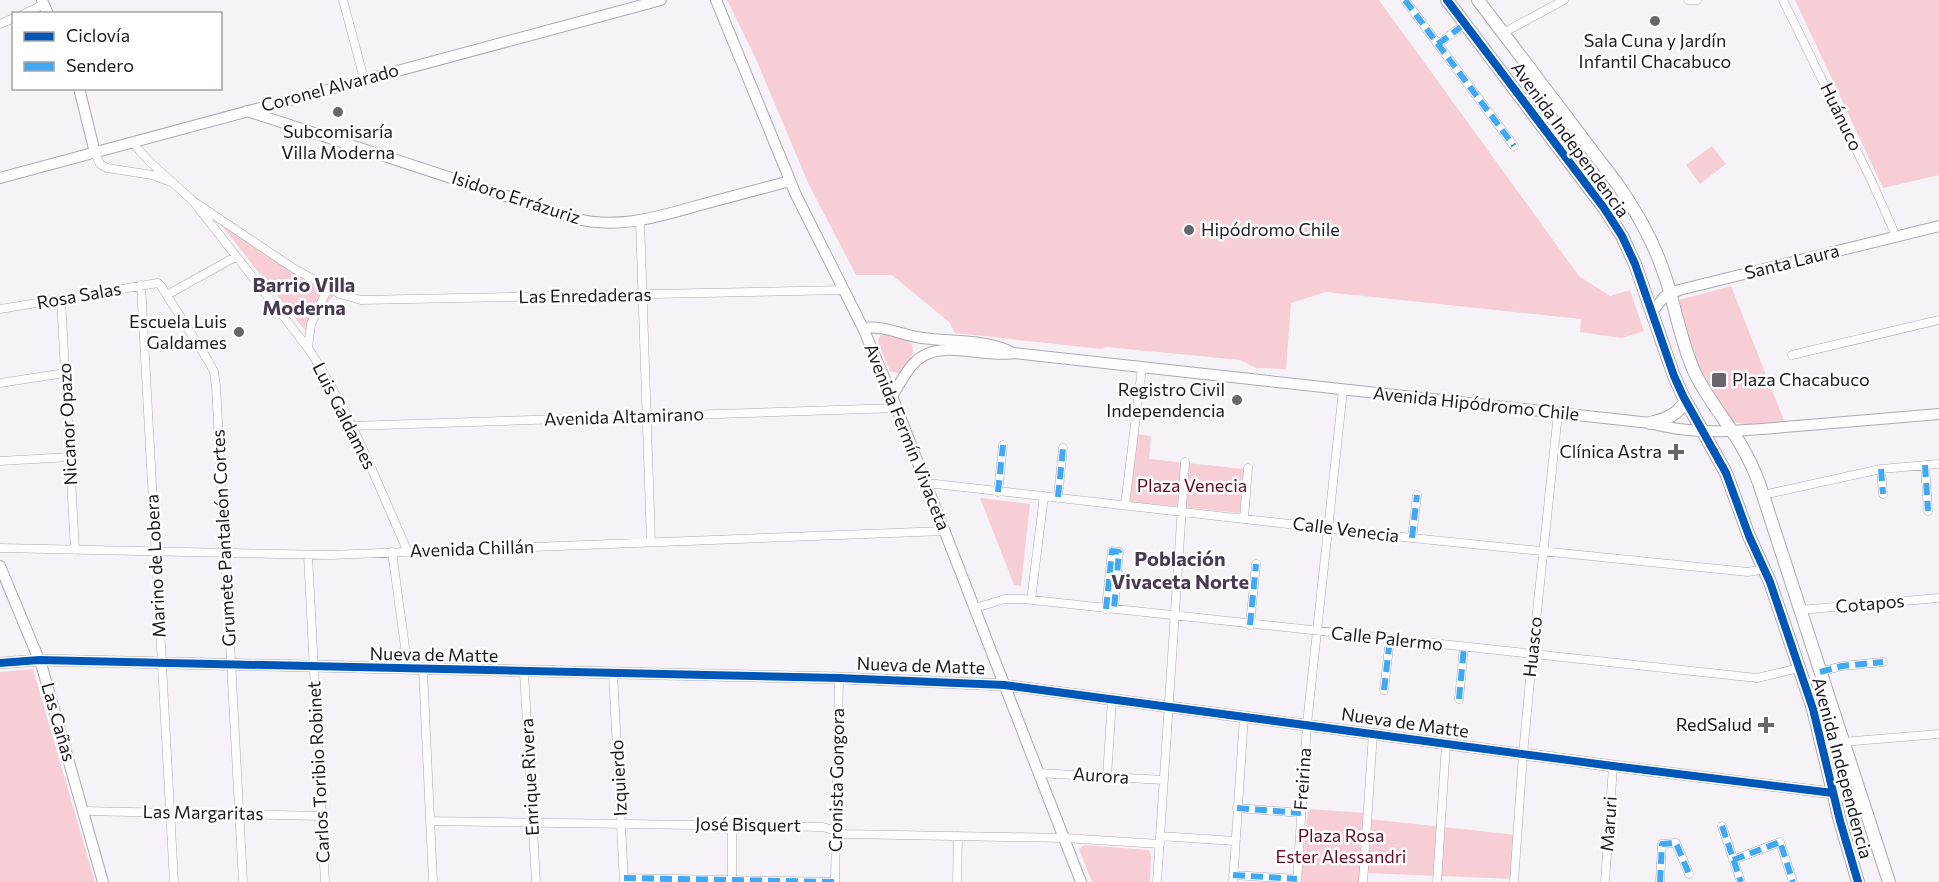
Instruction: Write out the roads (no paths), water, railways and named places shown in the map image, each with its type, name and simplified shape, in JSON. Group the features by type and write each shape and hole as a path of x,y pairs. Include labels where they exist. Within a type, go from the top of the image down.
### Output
{"main road":[{"name":"Avenida Independencia","path":"1447,0 1604,208 1622,236 1635,264 1685,402 1726,473 1749,536 1765,569 1813,709 1858,882"},
{"name":"Avenida Independencia","path":"1478,0 1573,124 1635,210 1656,251 1686,350 1695,372 1749,461 1763,495 1889,882"},
{"path":"1650,423 1673,414 1685,402"},
{"path":"1833,793 1850,797 1863,806"}],"street":[{"path":"343,0 364,79"},
{"name":"Coronel Alvarado","path":"0,178 661,0"},
{"name":"Avenida Fermín Vivaceta","path":"716,0 790,181 863,328 897,408 1082,882"},
{"path":"1405,0 1514,146"},
{"path":"1503,33 1564,0"},
{"path":"1688,0 1697,0"},
{"name":"Huánuco","path":"1783,0 1896,236"},
{"path":"29,12 44,6"},
{"path":"1438,44 1465,24"},
{"path":"79,90 95,153"},
{"path":"279,102 276,114 282,122"},
{"name":"Isidoro Errázuriz","path":"247,111 573,218 601,223 640,221 790,181"},
{"name":"Luis Galdames","path":"134,142 140,152 193,201 325,373 408,552"},
{"name":"Luis Galdames","path":"95,153 100,164 107,168 152,175 170,182"},
{"name":"Las Enredaderas","path":"193,201 292,268 347,297 367,301 844,290"},
{"path":"640,221 651,542"},
{"name":"Santa Laura","path":"1670,293 1939,226"},
{"path":"167,295 235,257"},
{"name":"Grumete Pantaleón Cortes","path":"158,283 209,362 216,379 243,882"},
{"name":"Rosa Salas","path":"0,309 158,283"},
{"name":"Marino de Lobera","path":"141,285 174,882"},
{"path":"308,348 311,324 328,288"},
{"path":"1652,312 1670,293"},
{"name":"Nicanor Opazo","path":"61,299 75,550"},
{"path":"1792,355 1939,320"},
{"name":"Avenida Hipódromo Chile","path":"863,328 880,327 920,338 997,347 1014,354"},
{"name":"Avenida Hipódromo Chile","path":"892,396 914,363 934,350 945,349 995,355 1014,354 1702,430 1731,431 1939,414"},
{"path":"1125,505 1142,368"},
{"path":"0,383 65,374"},
{"name":"Freirina","path":"1297,881 1307,724 1343,390"},
{"name":"Avenida Altamirano","path":"351,426 897,408"},
{"name":"Huasco","path":"1514,882 1532,654 1558,413"},
{"path":"998,492 1003,445"},
{"path":"1058,497 1063,447"},
{"path":"0,460 70,457"},
{"path":"1157,882 1185,462"},
{"path":"1763,495 1881,469 1939,464"},
{"path":"1924,465 1928,511"},
{"path":"1244,518 1248,468"},
{"path":"1881,469 1883,494"},
{"name":"Calle Venecia","path":"927,483 1543,552 1748,572 1765,569"},
{"path":"1413,538 1417,495"},
{"path":"1031,600 1044,496"},
{"name":"Avenida Chillán","path":"0,548 308,555 944,531"},
{"path":"392,552 408,669"},
{"name":"Carlos Toribio Robinet","path":"308,555 325,882"},
{"path":"1250,625 1256,564"},
{"name":"Las Cañas","path":"0,566 39,660 104,882"},
{"path":"1110,609 1113,577"},
{"name":"Cotapos","path":"1800,610 1939,598"},
{"name":"Calle Palermo","path":"975,608 1005,599 1031,600 1757,678 1799,668"},
{"path":"1384,690 1390,639"},
{"path":"1459,699 1464,647"},
{"name":"Nueva de Matte","path":"0,663 39,660 838,678 1004,685 1833,793"},
{"path":"1820,672 1842,666 1883,662"},
{"path":"423,670 433,882"},
{"name":"Enrique Rivera","path":"524,672 536,882"},
{"name":"Izquierdo","path":"614,673 624,880"},
{"name":"Cronista Gongora","path":"835,882 838,678"},
{"path":"1107,777 1112,699"},
{"path":"1244,716 1233,878 1297,881"},
{"path":"1363,882 1373,733"},
{"path":"1824,755 1831,746 1842,742 1939,734"},
{"path":"1437,882 1446,744"},
{"name":"Maruri","path":"1605,882 1613,766"},
{"name":"Aurora","path":"1038,772 1164,780"},
{"path":"1237,808 1301,813"},
{"name":"Las Margaritas","path":"84,811 321,816"},
{"name":"José Bisquert","path":"430,821 732,824 823,827 845,834 1235,841"},
{"path":"732,824 732,881"},
{"path":"1722,826 1741,882"},
{"path":"957,882 958,836"},
{"path":"1733,860 1780,842 1793,882"},
{"path":"1660,882 1662,844 1676,843 1689,874"},
{"path":"624,880 835,882"}],"place":[{"name":"Sala Cuna y Jardín Infantil Chacabuco","path":"1655,21"},
{"name":"Subcomisaría Villa Moderna","path":"338,112"},
{"name":"Hipódromo Chile","path":"1189,230"},
{"name":"Escuela Luis Galdames","path":"239,332"},
{"name":"Plaza Chacabuco","path":"1719,380"},
{"name":"Registro Civil Independencia","path":"1237,400"},
{"name":"Clínica Astra","path":"1676,452"},
{"name":"RedSalud","path":"1766,725"}],"district":[{"name":"Barrio Villa Moderna","path":"304,296"},
{"name":"Población Vivaceta Norte","path":"1180,570"}],"park label":[{"name":"Plaza Venecia","path":"1192,486"},
{"name":"Plaza Rosa Ester Alessandri","path":"1341,846"}]}
